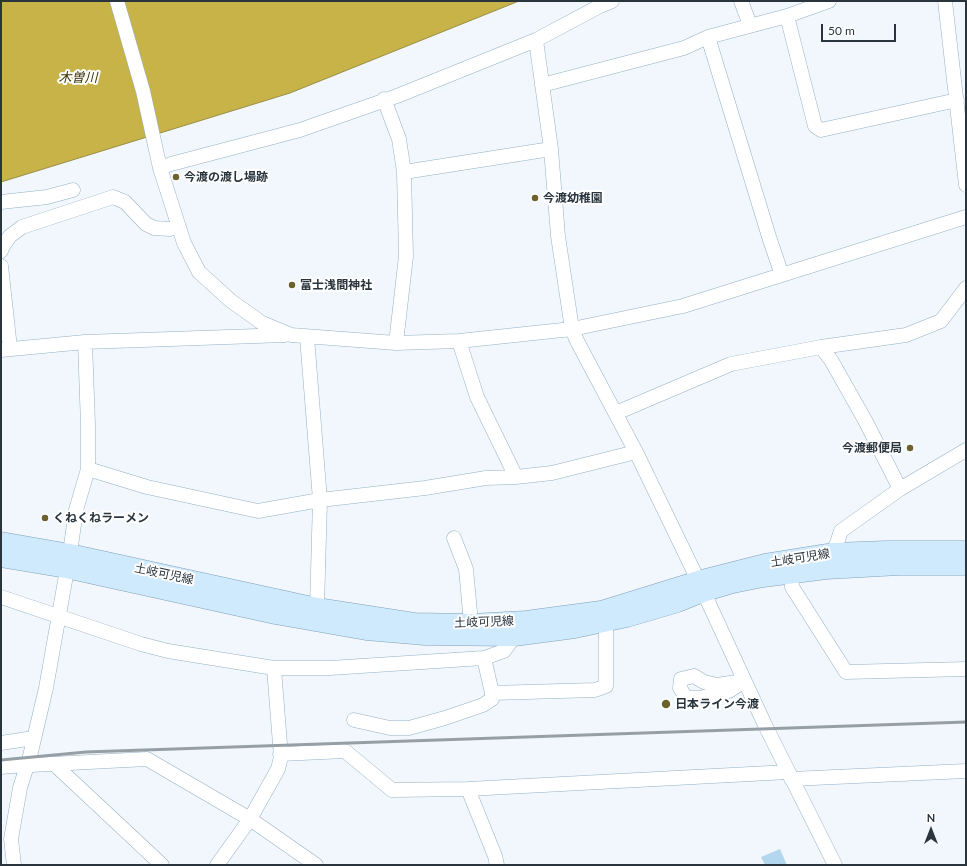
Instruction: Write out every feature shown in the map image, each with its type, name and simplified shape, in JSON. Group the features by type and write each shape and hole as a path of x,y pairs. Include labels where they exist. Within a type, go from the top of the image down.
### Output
{"main road":[{"name":"土岐可児線","path":"1,541 68,561 275,615 366,631 425,636 514,637 575,629 627,618 678,603 701,586 733,584 791,574 841,569 899,566 966,566"},
{"name":"土岐可児線","path":"1,558 68,561 317,607 414,622 471,623 526,620 601,610 701,586 766,563 834,552 885,550 966,550"}],"street":[{"path":"117,1 143,92 160,168 184,243 199,272 231,301 262,323 291,335"},
{"path":"160,168 300,130 396,96 536,40 612,1"},
{"path":"741,1 750,25"},
{"path":"542,86 684,48 708,37 787,16 829,1"},
{"path":"945,1 966,185"},
{"path":"787,16 815,126 821,130 957,100"},
{"path":"708,37 782,275"},
{"path":"536,40 551,150 558,236 572,329 636,452 701,586 744,681 835,865"},
{"path":"384,99 399,139 404,172 406,256 396,343"},
{"path":"404,172 551,150"},
{"path":"1,202 47,197 73,190"},
{"path":"1,251 10,236 22,227 113,198 125,202 146,224 154,228 170,229 179,227"},
{"path":"1,266 6,349 85,342 291,335 396,343 459,341 572,329 683,306 966,217"},
{"path":"616,413 731,364 821,347 906,335 941,321 966,288"},
{"path":"306,337 320,500 317,607"},
{"path":"459,341 477,397 516,477"},
{"path":"14,865 11,839 20,788 27,766 46,688 76,510 88,469 85,342"},
{"path":"821,347 831,360 843,381 900,489"},
{"path":"834,552 841,531 900,489 966,450"},
{"path":"88,469 147,487 258,511 320,500 425,488 486,478 516,477 552,473 636,452"},
{"path":"454,538 466,569 471,623"},
{"path":"791,574 792,587 846,672 966,669"},
{"path":"1,597 168,651 274,668 330,668 484,658 504,651 514,637"},
{"path":"492,693 595,690 606,686 606,631 603,623"},
{"path":"354,720 390,728 409,728 483,705 492,699 484,658"},
{"path":"217,865 250,819 278,769 280,754 274,668"},
{"path":"694,676 704,682 718,685 744,681 729,691 700,698 686,698 680,688 681,679 694,676"},
{"path":"700,698 705,689 704,682"},
{"path":"1,743 34,738"},
{"path":"280,754 345,751 392,790 468,789 790,775 966,771"},
{"path":"1,768 147,759 250,819 316,865"},
{"path":"54,764 162,865"},
{"path":"468,789 495,856 497,865"}],"water":[{"name":"木曽川","path":"1,1 519,1 290,93 1,182"}],"building":[{"path":"780,849 787,865 765,865 761,857"}],"railway":[{"path":"1,760 86,752 966,722"}],"place":[{"name":"今渡の渡し場跡","path":"176,177"},
{"name":"今渡幼稚園","path":"535,198"},
{"name":"富士浅間神社","path":"292,285"},
{"name":"今渡郵便局","path":"910,448"},
{"name":"くねくねラーメン","path":"45,518"},
{"name":"日本ライン今渡","path":"666,704"}]}
